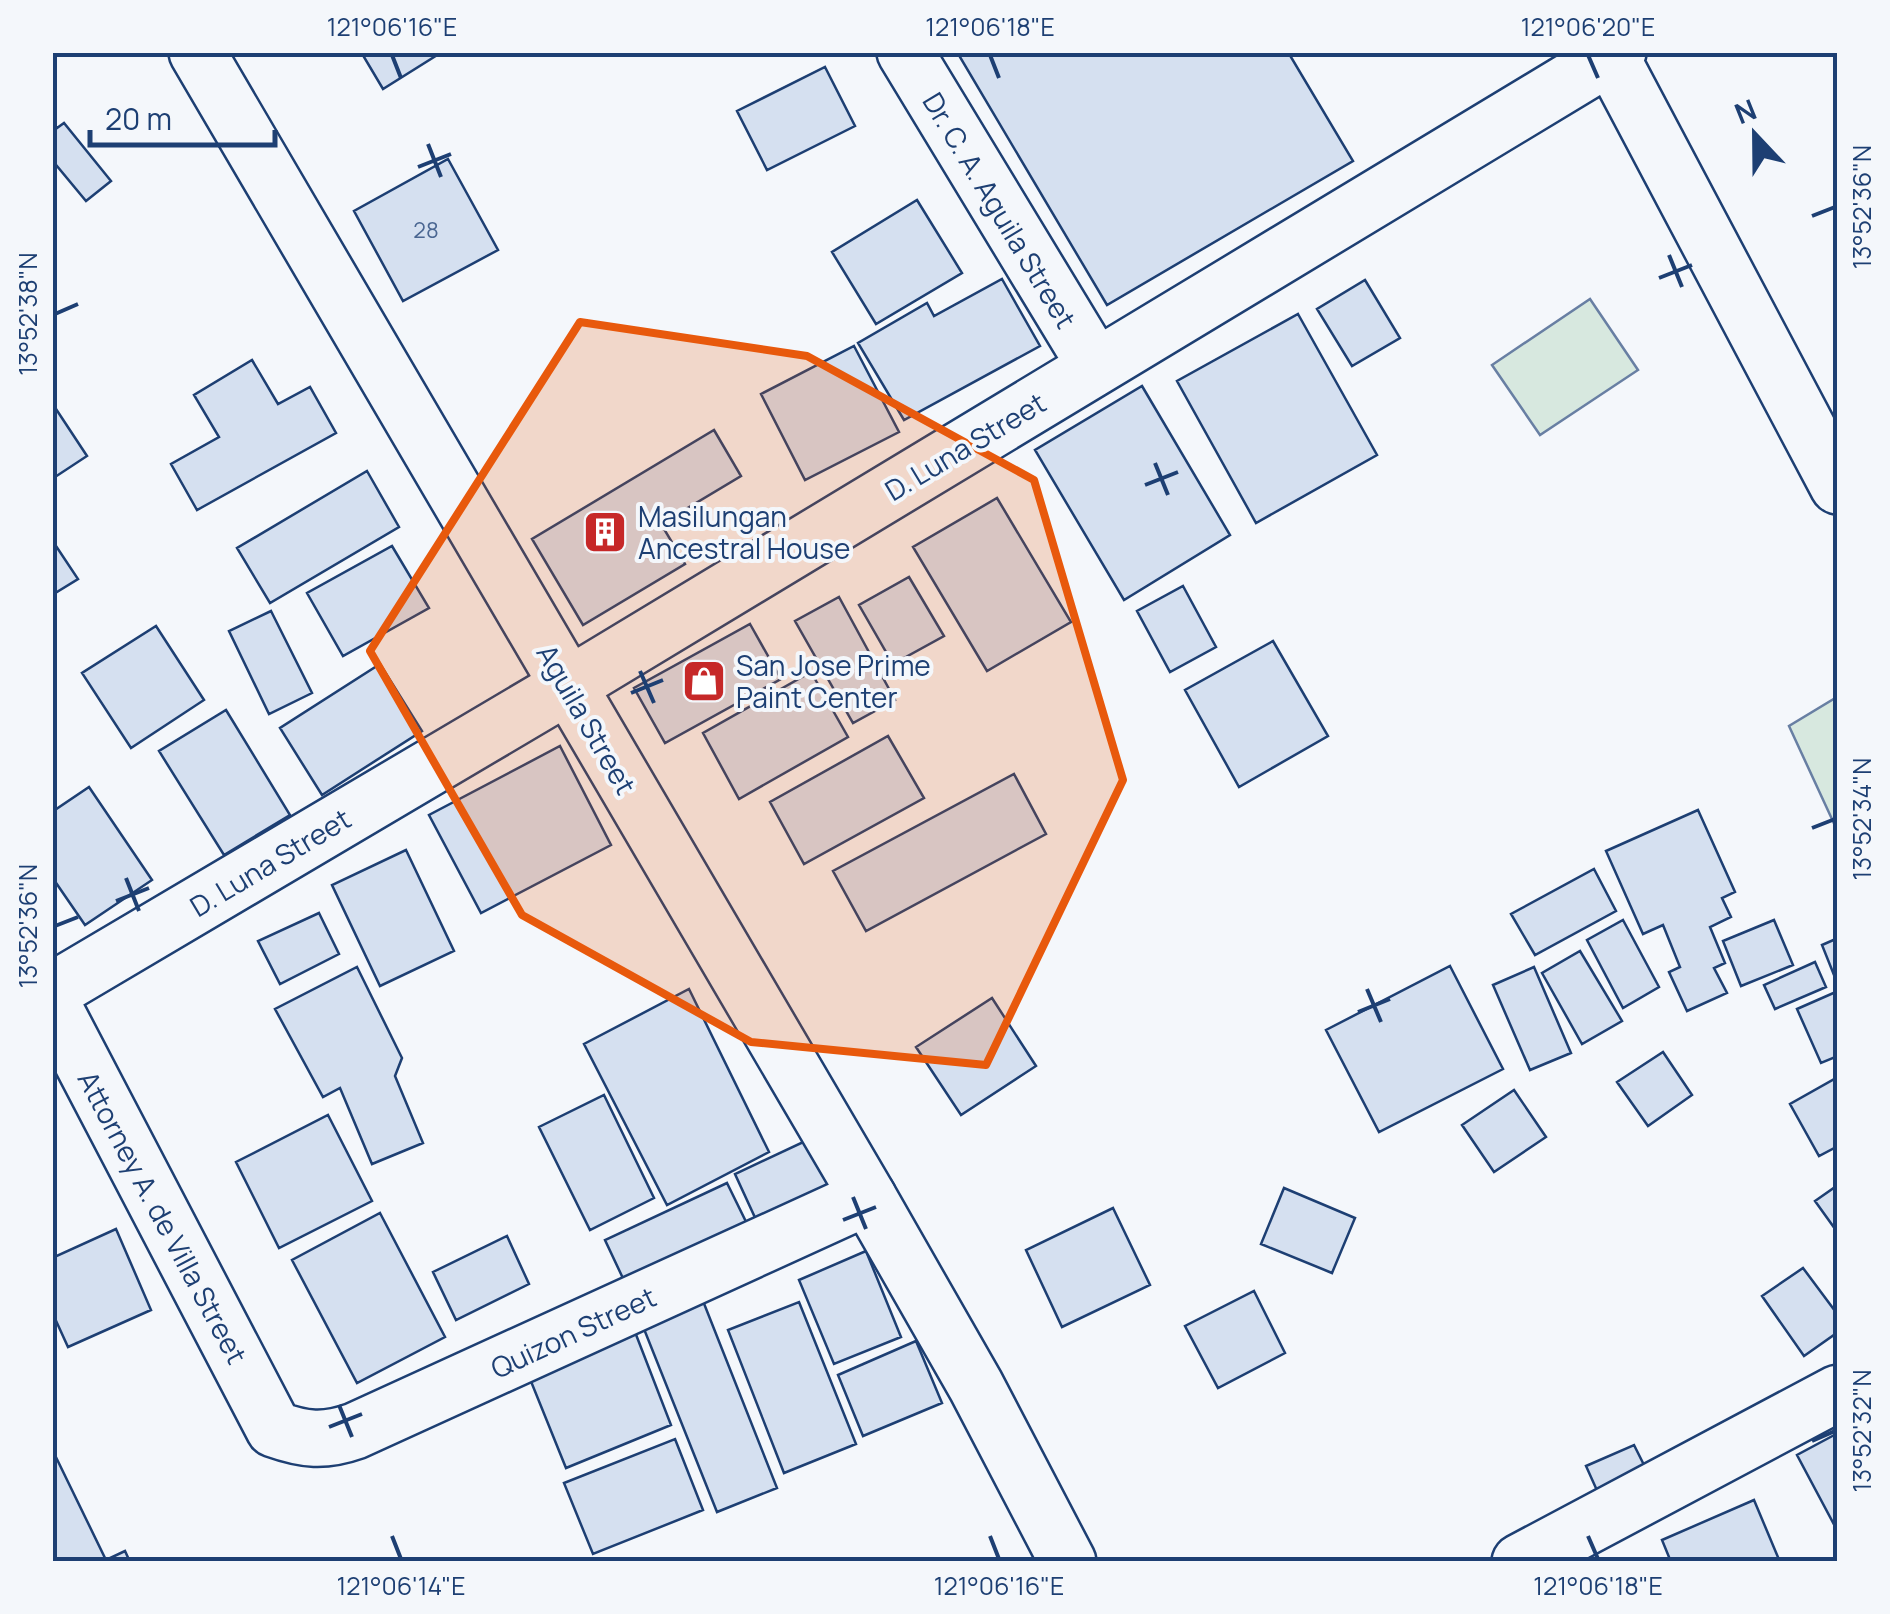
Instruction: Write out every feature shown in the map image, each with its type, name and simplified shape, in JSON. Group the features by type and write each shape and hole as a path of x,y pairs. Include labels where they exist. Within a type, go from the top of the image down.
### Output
{"street":[{"name":"Aguila Street","path":"197,52 868,1197 976,1386 1068,1562"},
{"name":"Dr. C. A. Aguila Street","path":"905,52 1096,367"},
{"name":"D. Luna Street","path":"52,990 568,686 1615,54"},
{"path":"1615,54 1838,486"},
{"name":"Attorney A. de Villa Street","path":"52,1004 274,1429"},
{"name":"Quizon Street","path":"274,1429 326,1441 355,1432 868,1197"},
{"path":"1520,1562 1838,1394"}],"highlighted area":[{"path":"580,322 807,356 1034,480 1123,780 986,1065 751,1042 522,915 370,651"}],"shaded area":[{"path":"1590,299 1638,370 1540,435 1492,365"},
{"path":"1837,697 1837,830 1789,726"}],"building":[{"path":"361,52 442,52 383,89"},
{"path":"957,52 1288,52 1353,161 1107,305"},
{"path":"825,67 855,126 767,170 737,111"},
{"path":"52,122 57,128 64,123 111,181 86,201 52,160"},
{"path":"448,159 498,250 403,301 354,211"},
{"path":"917,200 962,273 876,324 832,252"},
{"path":"1002,279 1040,346 904,420 858,343 927,303 934,316"},
{"path":"1365,280 1400,338 1352,366 1317,309"},
{"path":"1298,314 1377,455 1256,523 1177,381"},
{"path":"854,346 899,432 805,480 761,394"},
{"path":"252,360 278,404 310,387 336,433 197,510 171,464 219,437 194,395"},
{"path":"1142,386 1230,535 1124,600 1035,450"},
{"path":"56,409 87,456 52,479 52,412"},
{"name":"Masilungan Ancestral House","path":"714,430 741,476 661,524 685,564 583,625 532,539"},
{"path":"367,471 399,527 270,603 237,548"},
{"path":"997,498 1071,622 987,671 913,547"},
{"path":"52,540 78,579 52,595"},
{"path":"392,546 429,608 343,656 307,593"},
{"path":"909,577 944,636 893,664 859,605"},
{"path":"1183,586 1216,647 1170,672 1137,611"},
{"path":"839,597 895,700 853,723 795,621"},
{"path":"271,611 312,693 269,714 229,631"},
{"path":"750,624 781,679 665,743 634,688"},
{"path":"156,626 204,700 131,748 82,673"},
{"path":"1273,641 1328,736 1239,787 1185,690"},
{"path":"380,664 422,731 322,795 280,728"},
{"path":"811,672 848,737 739,799 703,733"},
{"path":"226,710 290,815 224,855 159,751"},
{"path":"888,736 924,798 804,864 770,802"},
{"path":"560,746 611,845 481,913 429,815"},
{"path":"1014,774 1046,834 866,931 833,871"},
{"path":"89,787 152,880 85,925 52,877 52,812"},
{"path":"1698,810 1735,892 1722,898 1731,917 1710,927 1725,963 1714,968 1727,993 1687,1011 1669,972 1680,967 1663,925 1643,934 1606,851"},
{"path":"406,850 454,951 380,986 332,885"},
{"path":"1594,869 1616,911 1535,955 1511,914"},
{"path":"319,913 339,954 280,984 258,941"},
{"path":"1623,920 1659,987 1623,1008 1587,940"},
{"path":"1774,920 1793,965 1741,986 1723,941"},
{"path":"1838,938 1838,979 1836,980 1822,945"},
{"path":"1580,951 1622,1021 1582,1044 1542,973"},
{"path":"1815,962 1826,987 1775,1009 1764,985"},
{"path":"1450,966 1503,1069 1379,1132 1326,1030"},
{"path":"357,967 402,1058 395,1076 423,1143 372,1164 340,1088 323,1097 275,1009"},
{"path":"1534,967 1571,1053 1530,1070 1493,985"},
{"path":"689,989 769,1152 667,1205 584,1044"},
{"path":"1838,991 1838,1056 1821,1063 1797,1009"},
{"path":"992,998 1036,1066 961,1115 916,1047"},
{"path":"1663,1052 1692,1095 1648,1126 1617,1082"},
{"path":"1838,1077 1838,1146 1819,1156 1790,1104"},
{"path":"1514,1090 1546,1137 1494,1172 1462,1125"},
{"path":"604,1095 654,1198 590,1230 539,1127"},
{"path":"328,1115 372,1201 279,1248 236,1162"},
{"path":"814,1137 838,1187 758,1224 735,1174"},
{"path":"727,1183 751,1232 628,1289 605,1240"},
{"path":"1838,1185 1838,1233 1815,1201"},
{"path":"1284,1188 1355,1218 1332,1273 1261,1244"},
{"path":"1113,1208 1150,1285 1062,1327 1026,1250"},
{"path":"380,1213 445,1337 357,1383 292,1260"},
{"path":"116,1229 151,1310 68,1347 52,1312 52,1258"},
{"path":"507,1236 529,1284 456,1320 433,1272"},
{"path":"866,1251 901,1337 834,1364 799,1280"},
{"path":"1803,1268 1838,1315 1838,1332 1804,1356 1762,1296"},
{"path":"1254,1291 1285,1353 1218,1388 1185,1326"},
{"path":"703,1301 777,1488 717,1512 642,1324"},
{"path":"799,1302 856,1444 784,1473 728,1330"},
{"path":"635,1332 671,1425 566,1468 528,1374"},
{"path":"916,1341 942,1403 863,1436 838,1375"},
{"path":"1838,1433 1838,1532 1797,1455"},
{"path":"675,1439 703,1510 593,1554 564,1483"},
{"path":"1634,1445 1653,1483 1604,1506 1586,1466"},
{"path":"52,1449 106,1560 125,1551 130,1562 52,1562"},
{"path":"1754,1500 1780,1562 1671,1562 1662,1540"}],"place":[{"name":"Masilungan Ancestral House","path":"605,532"},
{"name":"San Jose Prime Paint Center","path":"704,681"}]}
